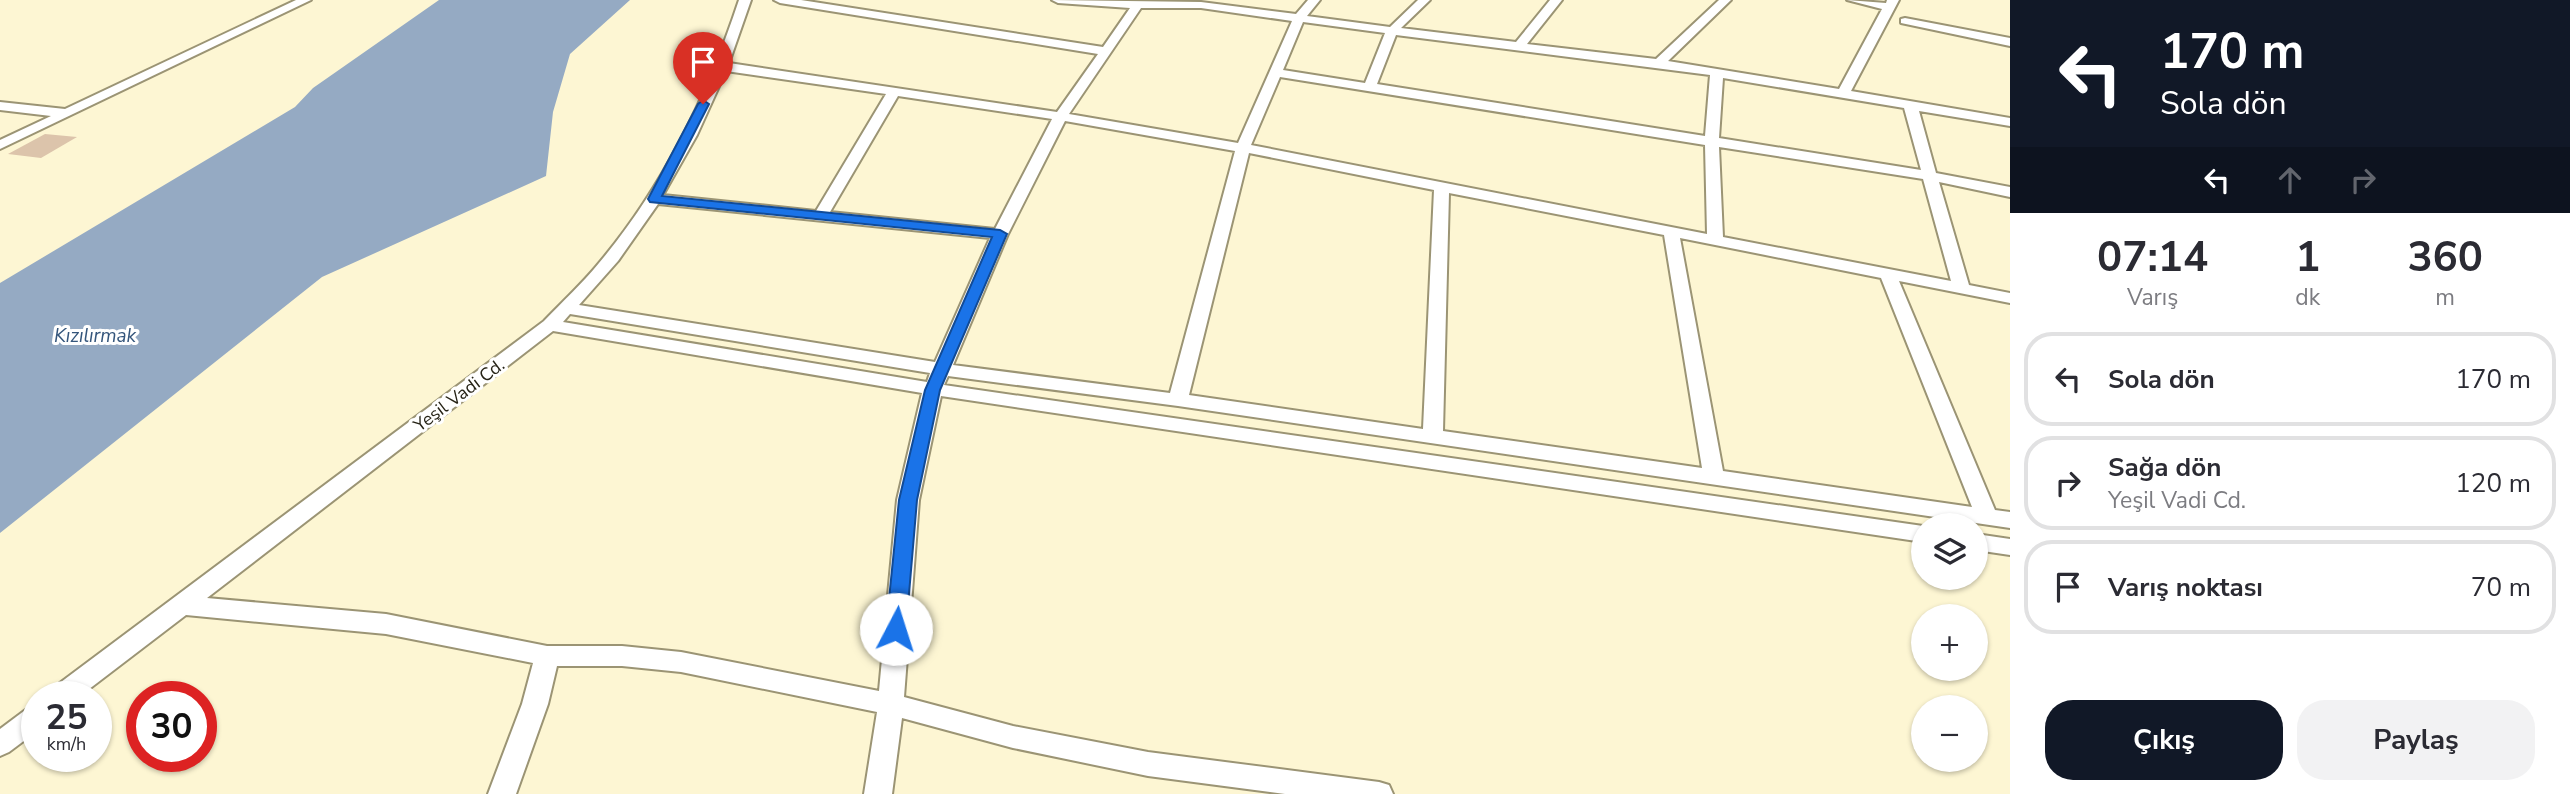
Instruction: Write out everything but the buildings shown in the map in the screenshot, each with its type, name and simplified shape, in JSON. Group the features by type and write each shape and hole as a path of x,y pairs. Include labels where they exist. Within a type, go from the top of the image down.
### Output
{"street":[{"path":"0,145 305,0"},
{"name":"Yeşil Vadi Cd.","path":"82,681 550,325 610,260 655,199 735,33 745,0"},
{"path":"780,0 1105,51"},
{"path":"1058,0 1138,5 1186,2 1392,31 1660,63 2010,122"},
{"path":"1178,400 1243,148 1299,18 1314,0"},
{"path":"1370,87 1392,31 1424,0"},
{"path":"1519,46 1556,0"},
{"path":"1660,63 1725,0"},
{"path":"1844,92 1891,4 1853,0"},
{"path":"878,794 891,704 908,500 933,390 1000,234 1060,117 1138,5"},
{"path":"1905,21 2010,41"},
{"path":"720,66 1060,117 1243,148 2010,298"},
{"path":"1274,72 1929,176 2010,192"},
{"path":"1715,239 1712,141 1717,72"},
{"path":"821,215 894,92"},
{"path":"1910,104 1961,288"},
{"path":"0,106 65,113"},
{"path":"1433,437 1442,186"},
{"path":"655,199 1000,234"},
{"path":"1671,231 1714,477"},
{"path":"1888,274 1985,513"},
{"path":"565,308 942,369 1178,400 1960,513"},
{"path":"550,325 933,390 1911,532"},
{"path":"1988,517 2010,520"},
{"path":"1988,544 2010,547"},
{"path":"181,605 386,624 547,656 652,658 891,704 1013,737 1148,765 1277,787 1379,794"},
{"path":"502,794 536,704 547,656"},
{"path":"0,744 21,728"}],"water":[{"name":"Kızılırmak","path":"439,0 630,0 570,54 553,112 546,176 322,277 0,533 0,283 295,107 313,88"}],"route":[{"path":"703,104 655,199 1000,234 933,390 908,500 896,629"}]}
